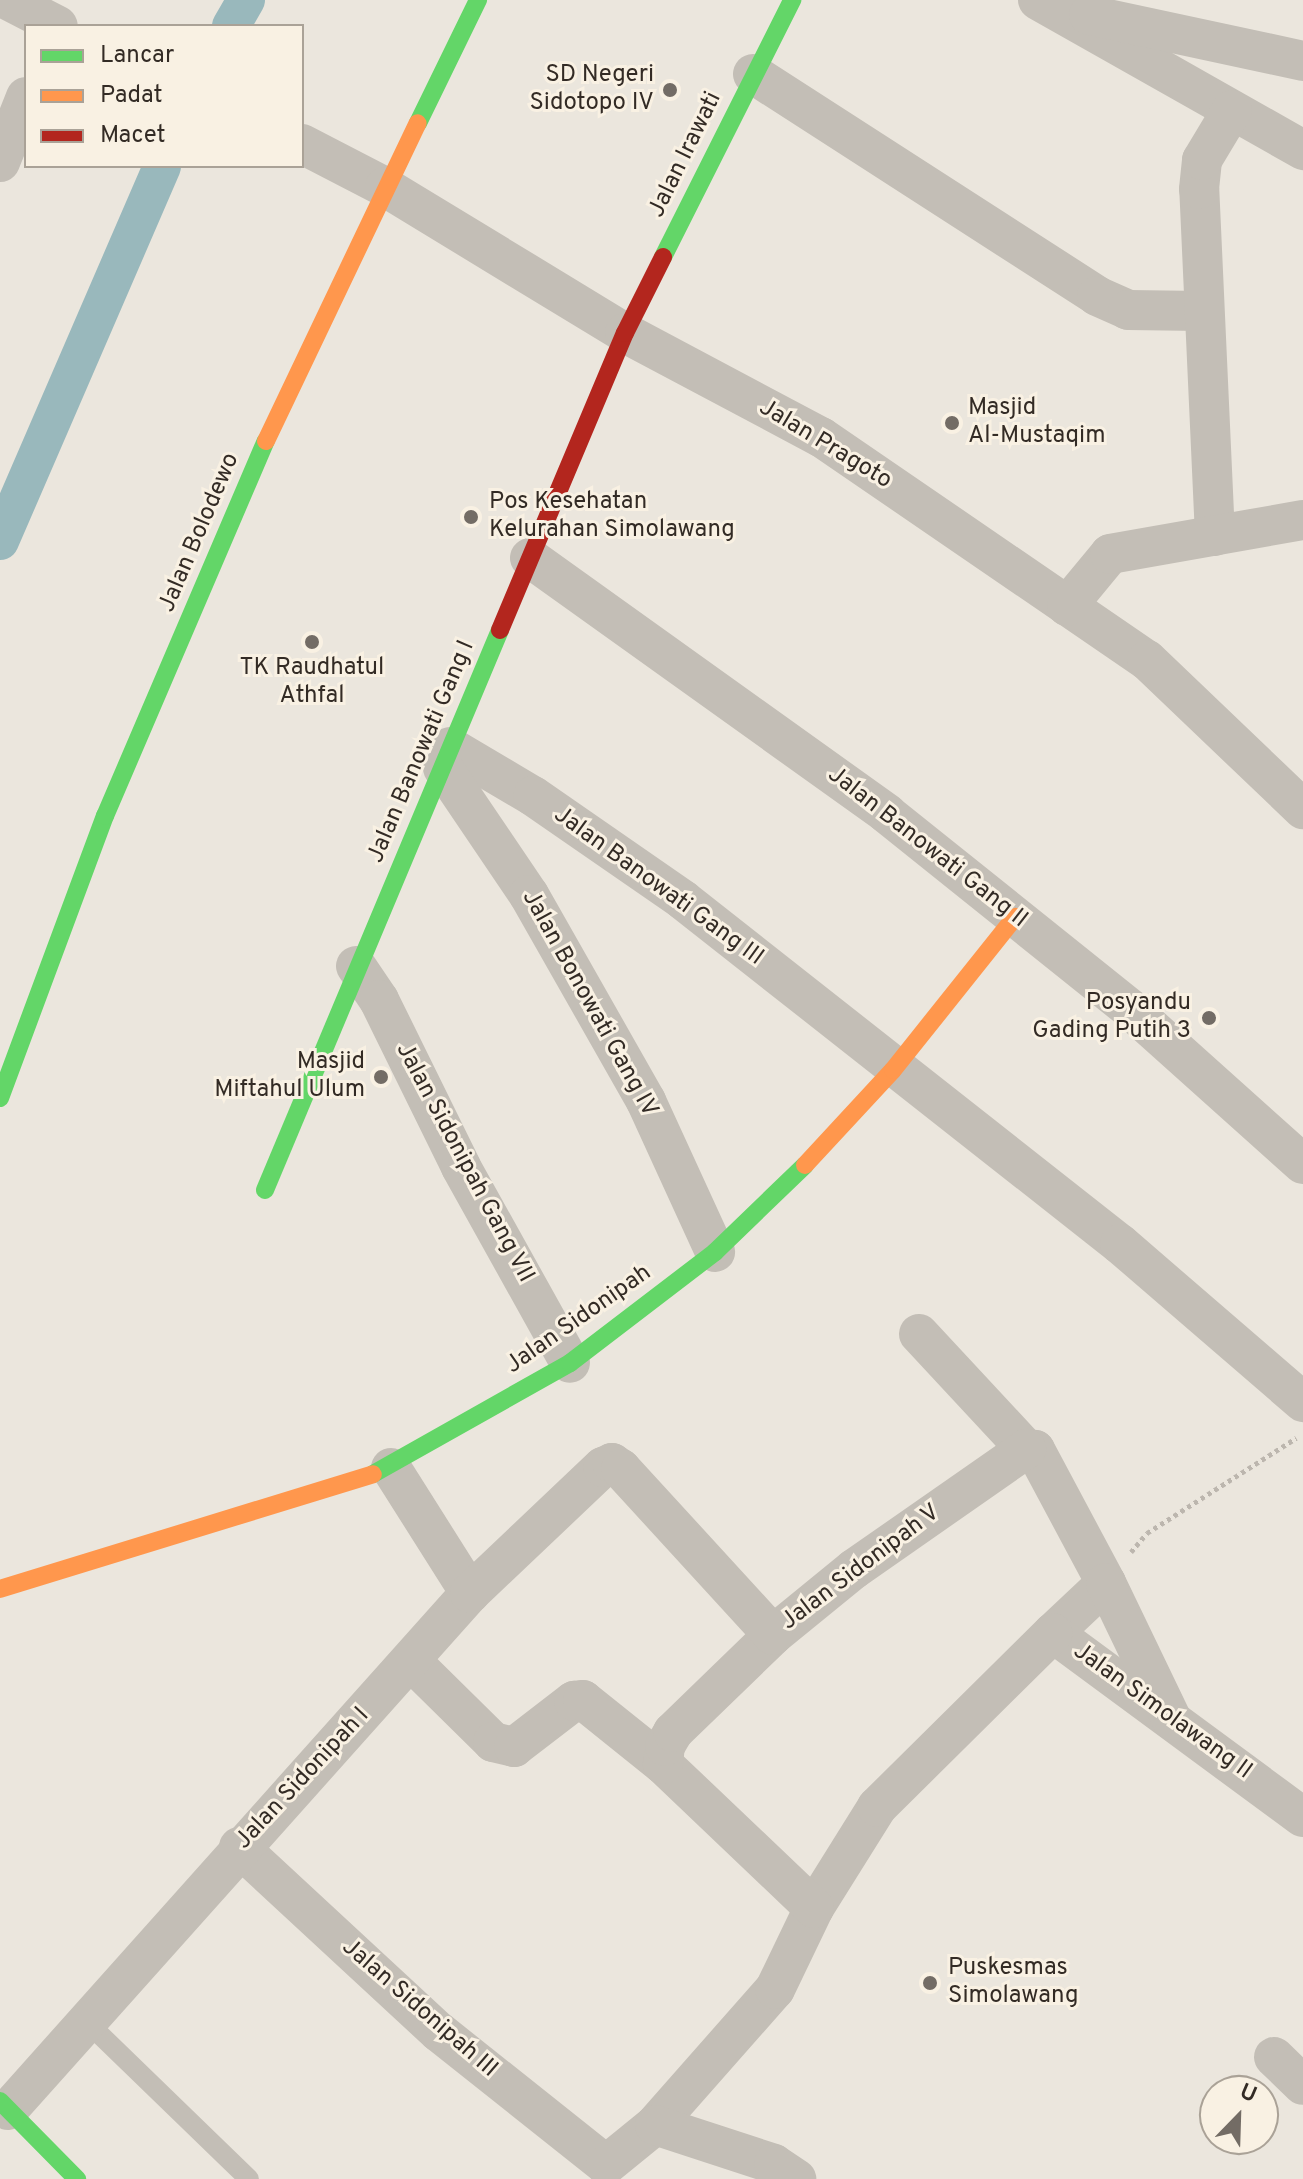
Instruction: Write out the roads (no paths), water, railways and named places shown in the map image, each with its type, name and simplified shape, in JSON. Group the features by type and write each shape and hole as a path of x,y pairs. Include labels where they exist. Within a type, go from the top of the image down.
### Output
{"street":[{"path":"8,0 58,19"},
{"name":"Jalan Bolodewo","path":"0,1098 105,816 290,386 478,0"},
{"name":"Jalan Irawati","path":"625,333 792,0"},
{"path":"1044,4 1303,61"},
{"path":"1044,4 1303,150"},
{"path":"753,74 1097,296 1128,310 1202,311"},
{"path":"0,162 24,102"},
{"path":"1215,536 1202,311 1202,160 1232,110"},
{"name":"Jalan Pragoto","path":"304,145 385,187 625,333 821,437 1147,660 1303,809"},
{"name":"Jalan Banowati Gang I","path":"265,1190 356,966 625,333"},
{"path":"1067,606 1110,554 1303,520"},
{"name":"Jalan Banowati Gang II","path":"530,558 780,734 1015,917 1130,1009 1303,1164"},
{"name":"Jalan Banowati Gang III","path":"446,758 533,796 683,900 893,1070 1131,1253 1303,1402"},
{"name":"Jalan Bonowati Gang IV","path":"446,758 529,895 646,1101 715,1252"},
{"name":"Jalan Sidonipah","path":"0,1589 391,1468 570,1363 715,1252 783,1188 893,1070 1015,917"},
{"name":"Jalan Sidonipah Gang VII","path":"356,966 379,1000 461,1167 570,1363"},
{"path":"919,1334 1026,1449 1035,1450 1106,1583 1175,1726"},
{"name":"Jalan Sidonipah V","path":"612,1463 773,1635 854,1569 1026,1449"},
{"name":"Jalan Sidonipah I","path":"4,2105 88,2023 239,1847 412,1662 470,1593 527,1534 612,1463"},
{"path":"391,1468 470,1593"},
{"name":"Jalan Simolawang II","path":"1106,1583 1053,1633 1175,1726 1297,1802"},
{"path":"796,2179 774,2164 655,2125 775,1989 814,1908 877,1807 1053,1633"},
{"path":"663,1764 673,1732 773,1635"},
{"path":"412,1662 493,1742 514,1747 574,1701 583,1700 663,1764 814,1908"},
{"name":"Jalan Sidonipah III","path":"239,1847 439,2032 606,2165 655,2125"},
{"path":"1274,2057 1303,2085"},
{"path":"4,2105 77,2179"}],"lane":[{"path":"88,2023 249,2179"}],"waterway":[{"path":"232,24 246,0"},
{"path":"0,541 161,168"}],"place":[{"name":"SD Negeri Sidotopo IV","path":"670,90"},
{"name":"Masjid Al-Mustaqim","path":"952,423"},
{"name":"Pos Kesehatan Kelurahan Simolawang","path":"471,517"},
{"name":"TK Raudhatul Athfal","path":"312,642"},
{"name":"Posyandu Gading Putih 3","path":"1209,1018"},
{"name":"Masjid Miftahul Ulum","path":"381,1077"},
{"name":"Puskesmas Simolawang","path":"930,1983"}]}
